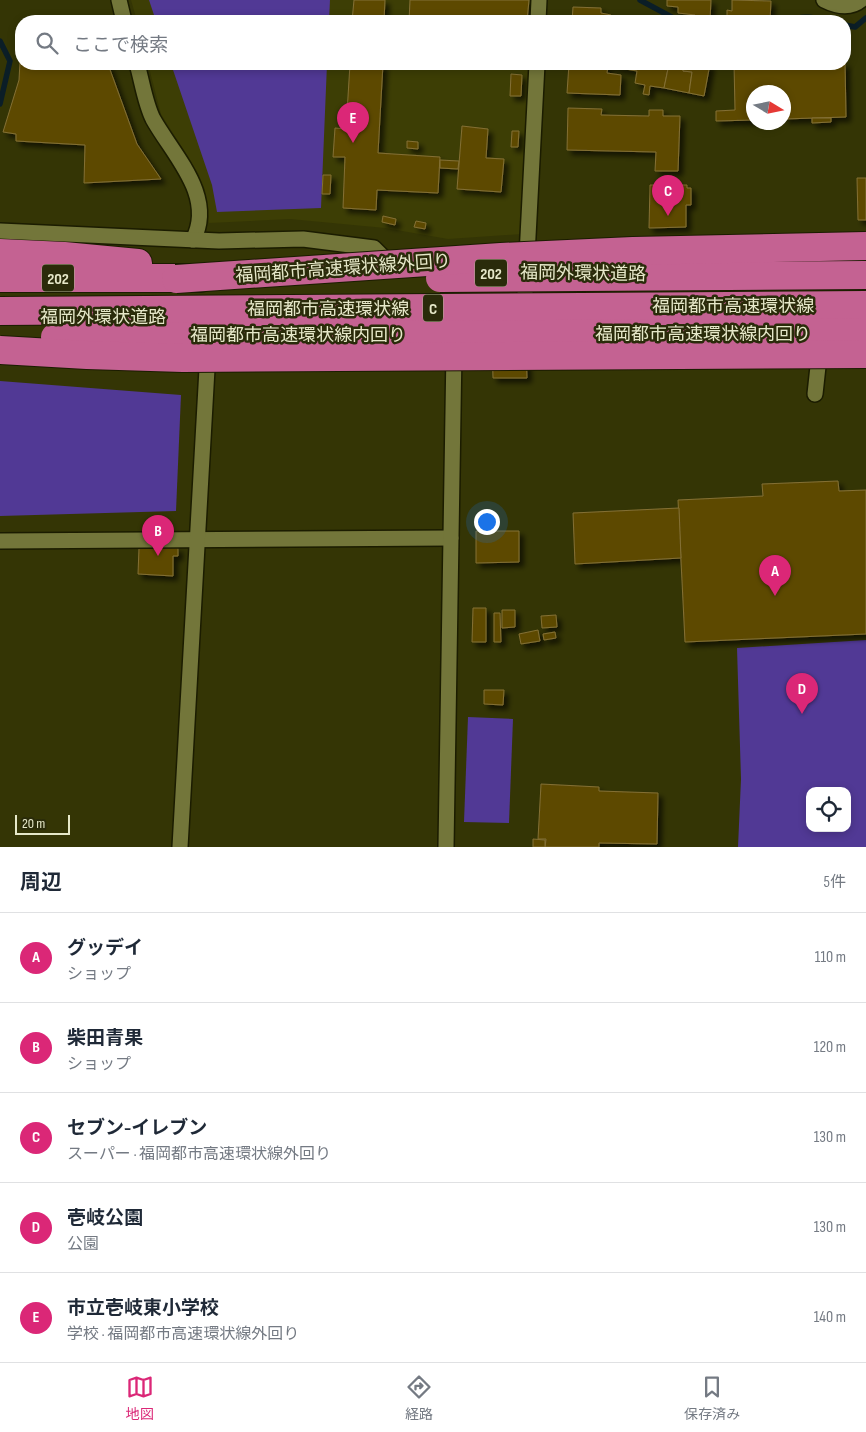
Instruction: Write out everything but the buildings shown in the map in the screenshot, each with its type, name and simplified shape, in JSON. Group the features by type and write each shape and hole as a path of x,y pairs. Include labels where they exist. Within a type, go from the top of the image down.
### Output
{"highway":[{"name":"福岡都市高速環状線外回り","path":"0,280 176,279 501,257 632,251 866,246"},
{"path":"0,253 64,256 289,278"},
{"name":"福岡外環状道路","path":"0,280 289,278 592,271 866,283"},
{"path":"176,279 866,275"},
{"name":"福岡外環状道路","path":"0,316 208,317 318,314 455,316 825,307 866,304"},
{"name":"福岡都市高速環状線","path":"0,312 866,304"},
{"name":"福岡都市高速環状線内回り","path":"0,337 866,332"},
{"path":"0,350 87,356 300,358 866,354"}],"street":[{"path":"118,0 122,15"},
{"path":"538,15 539,0"},
{"path":"824,0 835,5 854,5 861,0"},
{"path":"139,70 152,117 191,177 198,202 199,228 193,240"},
{"path":"524,313 528,272 537,70"},
{"path":"0,231 193,240 303,239 374,248 402,276"},
{"path":"815,394 825,307"},
{"path":"446,847 455,316"},
{"path":"180,847 208,371 208,317"},
{"path":"0,541 451,538"}],"shaded area":[{"path":"131,0 533,0 532,15 135,15"},
{"path":"149,0 330,0 329,15 154,15"},
{"path":"150,70 530,70 522,234 448,239 385,228 290,219 209,223 205,190 198,173 161,114"},
{"path":"173,70 327,70 321,208 217,212 212,185"},
{"path":"0,381 181,395 176,511 0,516"},
{"path":"866,640 866,847 738,847 741,779 737,648"},
{"path":"468,717 513,719 509,823 464,822"}],"waterway":[{"path":"640,0 668,15"},
{"path":"851,26 855,27 866,18"},
{"path":"0,41 10,61 0,104"}],"place":[{"name":"市立壱岐東小学校","path":"353,143"},
{"name":"セブン-イレブン","path":"668,216"},
{"name":"柴田青果","path":"158,556"},
{"name":"グッデイ","path":"775,596"},
{"name":"壱岐公園","path":"802,714"}]}
